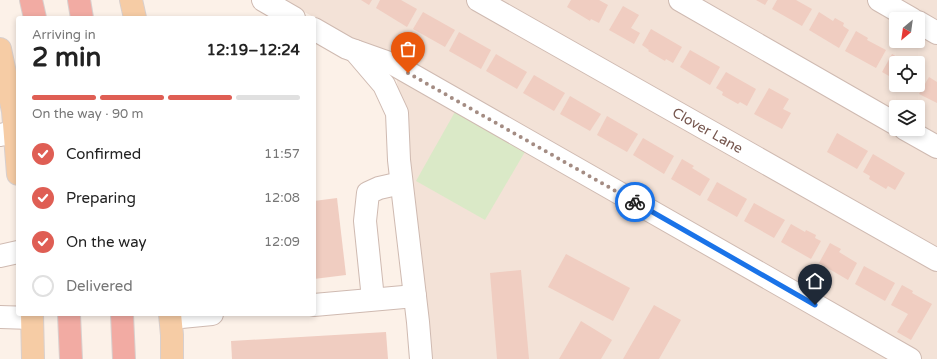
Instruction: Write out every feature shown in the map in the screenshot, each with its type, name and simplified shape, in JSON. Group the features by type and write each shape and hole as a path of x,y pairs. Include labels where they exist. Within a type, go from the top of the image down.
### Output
{"highway":[{"path":"31,0 35,16"},
{"path":"79,0 82,16"},
{"path":"68,316 72,359"},
{"path":"122,316 124,359"}],"main road":[{"path":"131,0 135,16"},
{"path":"0,49 13,112 7,134 16,167"},
{"path":"32,316 33,359"},
{"path":"170,316 172,359"}],"street":[{"path":"262,0 290,16"},
{"name":"Clover Lane","path":"478,0 937,260"},
{"path":"680,0 889,120"},
{"path":"878,0 899,12"},
{"path":"925,26 937,33"},
{"path":"316,30 351,49 395,65 910,359"},
{"path":"351,49 384,85 397,114 401,183 421,359"},
{"path":"917,136 937,147"},
{"path":"373,299 365,221 368,193 379,188 401,183"},
{"path":"0,256 16,252"},
{"path":"316,305 415,296"},
{"path":"0,317 32,316"}],"shaded area":[{"path":"283,0 937,0 937,359 427,359 399,95 394,62 316,18 316,16 312,16"}],"green space":[{"path":"456,110 526,150 485,220 416,181"}],"building":[{"path":"361,0 372,0 369,5"},
{"path":"380,0 401,0 417,9 407,27 376,8"},
{"path":"571,0 599,0 608,5 599,23 591,19 590,21 567,7"},
{"path":"756,0 768,0 765,5"},
{"path":"777,0 796,0 812,9 802,26 772,9"},
{"path":"623,6 639,15 631,28 640,33 634,44 609,30"},
{"path":"423,12 455,30 445,47 413,29"},
{"path":"819,12 833,21 835,18 844,23 843,26 849,30 839,48 809,30"},
{"path":"651,29 682,47 673,63 666,59 665,61 648,51 649,50 642,45"},
{"path":"856,31 868,38 867,40 886,50 876,68 845,51"},
{"path":"459,32 491,50 481,69 449,51"},
{"path":"690,50 720,67 710,85 680,67"},
{"path":"496,54 527,72 517,89 486,71"},
{"path":"889,59 889,76 882,72"},
{"path":"726,72 756,89 747,106 740,102 738,104 722,95 723,92 716,88"},
{"path":"534,75 565,93 554,111 523,93"},
{"path":"929,77 937,82 937,103 919,94 920,92 925,92 925,84"},
{"path":"769,88 789,99 783,109 791,113 782,129 754,114"},
{"path":"570,96 601,114 590,131 560,114"},
{"path":"607,116 638,134 627,152 597,135"},
{"path":"837,133 868,151 857,169 827,152"},
{"path":"643,138 674,156 664,174 633,155"},
{"path":"873,154 905,173 895,190 888,186 886,189 869,179 870,176 863,172"},
{"path":"682,159 694,166 692,168 710,179 700,196 671,179"},
{"path":"717,182 747,199 737,217 707,200"},
{"path":"337,198 346,275 316,279 316,201"},
{"path":"754,203 785,220 774,238 744,221"},
{"path":"791,224 805,232 806,230 816,235 815,238 821,241 811,259 781,242"},
{"path":"830,243 841,249 839,252 857,263 848,280 819,263"},
{"path":"566,254 630,288 613,321 548,287"},
{"path":"864,266 895,283 885,301 855,284"},
{"path":"521,270 529,359 497,359 490,273"},
{"path":"902,285 913,291 912,293 932,304 911,340 897,332 908,314 891,305"},
{"path":"654,305 681,320 659,359 623,359"},
{"path":"581,321 612,340 601,359 559,359"},
{"path":"386,332 388,359 232,359 231,341"}],"way so far":[{"path":"408,73 635,202"}],"route":[{"path":"635,202 815,305"}]}
